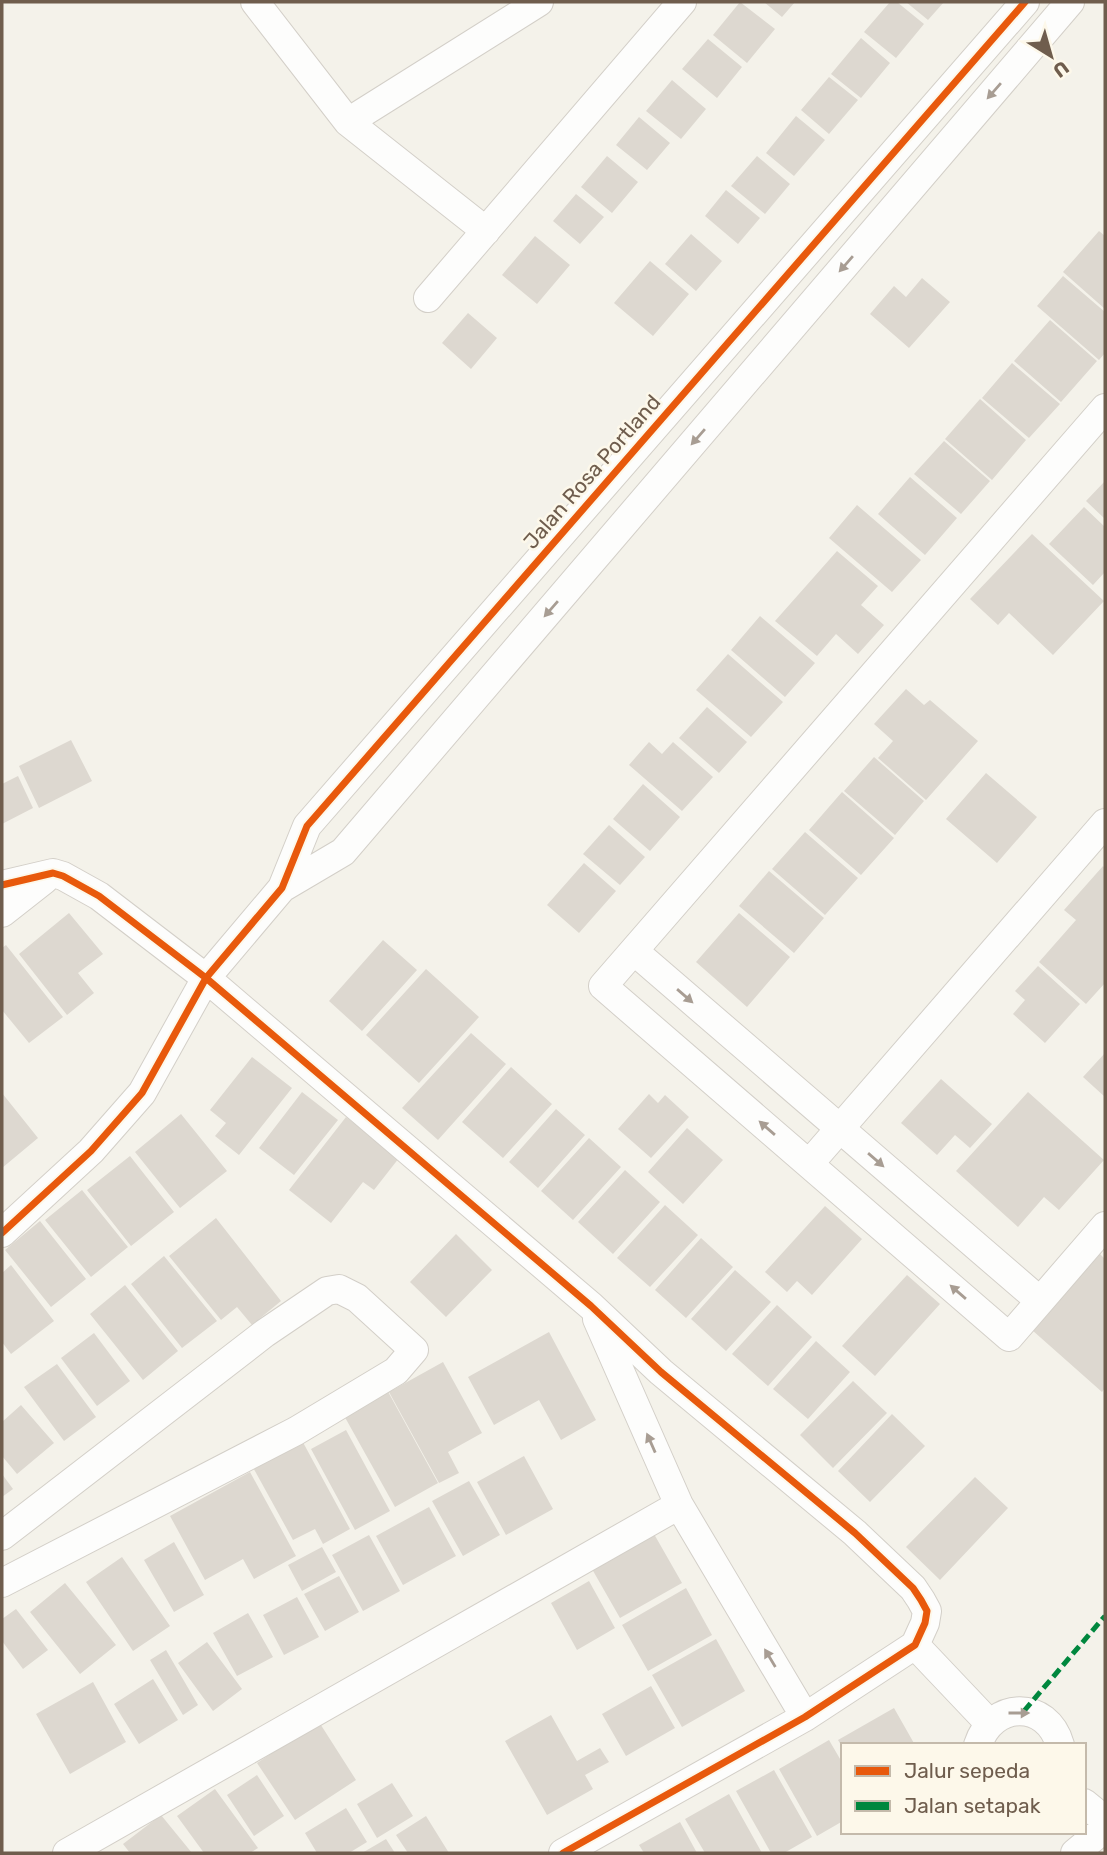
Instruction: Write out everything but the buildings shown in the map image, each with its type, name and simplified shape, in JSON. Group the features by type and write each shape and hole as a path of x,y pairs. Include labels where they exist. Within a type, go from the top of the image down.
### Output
{"street":[{"path":"255,2 348,122 486,231"},
{"path":"348,122 539,2"},
{"path":"428,298 682,2"},
{"name":"Jalan Rosa Portland","path":"2,1233 91,1151 142,1093 206,978 282,888 307,826 1025,2"},
{"name":"Jalan Rosa Portland","path":"282,888 343,852 1070,2"},
{"path":"1105,408 603,986 1009,1337 1105,1226"},
{"path":"809,1164 1105,823"},
{"path":"2,913 53,873"},
{"path":"2,885 53,873 63,876 99,896 206,978 591,1306 661,1372 855,1533 913,1588 927,1611 925,1623 915,1645 805,1717 563,1853"},
{"path":"634,951 1040,1301"},
{"path":"2,1536 265,1333 327,1291 339,1289 357,1298 414,1350 396,1371 296,1432 2,1583"},
{"path":"591,1306 679,1505 805,1717"},
{"path":"67,1853 679,1505"},
{"path":"915,1645 983,1734 999,1716 1011,1712 1036,1714 1055,1730 1059,1743"},
{"path":"1086,1805 1105,1820"},
{"path":"1075,1853 1105,1828"}],"marked path":[{"path":"1024,1711 1105,1616"}],"cycle path":[{"path":"2,1233 91,1151 142,1093 206,978 282,888 307,826 1025,2"},
{"path":"2,885 53,873 63,876 99,896 206,978 591,1306 661,1372 855,1533 913,1588 921,1600 927,1611 925,1623 915,1645 805,1717 563,1853"}]}
